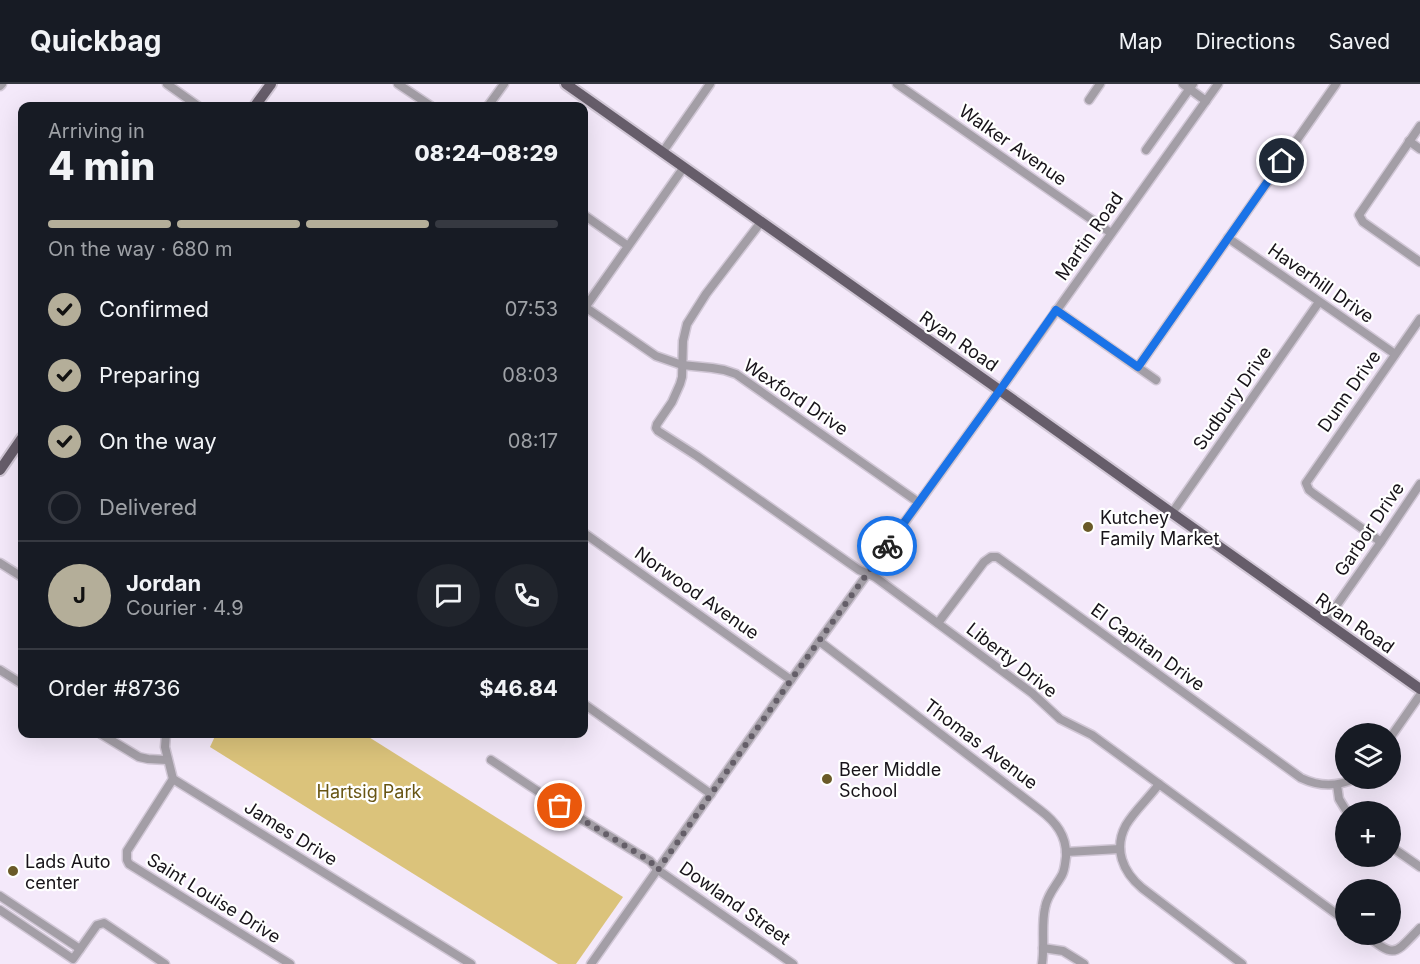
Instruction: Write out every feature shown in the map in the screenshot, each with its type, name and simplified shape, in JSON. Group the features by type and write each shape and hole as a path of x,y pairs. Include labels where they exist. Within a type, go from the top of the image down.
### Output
{"main road":[{"path":"261,102 271,84"},
{"name":"Ryan Road","path":"566,84 1420,689"},
{"path":"0,470 18,444"}],"street":[{"path":"167,84 192,102"},
{"path":"398,84 424,102"},
{"path":"491,102 504,84"},
{"path":"662,153 710,84"},
{"name":"Walker Avenue","path":"897,84 1111,233"},
{"path":"1089,100 1100,84"},
{"name":"Martin Road","path":"591,964 867,573 1218,84"},
{"path":"1138,367 1336,84"},
{"path":"1146,150 1188,86 1206,101"},
{"path":"1420,126 1359,215 1363,222 1420,262"},
{"path":"1409,141 1420,149"},
{"path":"588,302 684,167"},
{"path":"588,218 628,246"},
{"path":"682,365 683,341 687,324 706,294 761,222"},
{"name":"Haverhill Drive","path":"1228,238 1395,354"},
{"name":"Sudbury Drive","path":"1172,513 1319,302"},
{"path":"1056,310 1156,380"},
{"name":"Wexford Drive","path":"588,311 656,356 682,365 712,368 736,374 918,502"},
{"name":"Dunn Drive","path":"1381,542 1314,494 1306,483 1420,319"},
{"name":"Liberty Drive","path":"682,365 682,377 678,391 658,422 656,428 658,431 859,570 875,577 1032,693 1060,719 1092,735 1335,913"},
{"name":"Garbor Drive","path":"1325,622 1420,484"},
{"name":"Norwood Avenue","path":"588,536 791,680"},
{"name":"El Capitan Drive","path":"938,624 984,562 991,557 997,557 1296,775 1316,784 1335,785"},
{"path":"0,563 18,574"},
{"name":"Thomas Avenue","path":"819,641 1053,820 1064,838 1066,852"},
{"path":"0,670 18,681"},
{"path":"1400,723 1420,695"},
{"path":"588,707 711,794"},
{"path":"108,738 139,757 167,759"},
{"path":"166,738 167,759 173,779"},
{"name":"Dowland Street","path":"492,760 560,806 650,861 658,870 793,964"},
{"name":"Saint Louise Drive","path":"173,779 127,851 129,864 290,964"},
{"name":"James Drive","path":"173,779 471,964"},
{"path":"1159,784 1126,825 1122,835 1120,849 1127,871 1134,881 1242,964"},
{"path":"1042,964 1045,906 1048,896 1065,869 1066,852 1120,849"},
{"path":"1401,854 1420,867"},
{"path":"0,896 75,955"},
{"path":"13,904 3,912 75,955"},
{"path":"75,955 97,925 104,923 166,964"},
{"path":"1379,945 1390,951 1401,948 1420,928"},
{"path":"1043,948 1063,951 1084,964"}],"green space":[{"name":"Hartsig Park","path":"214,738 370,738 623,897 576,964 558,964 210,747"}],"way so far":[{"path":"560,806 650,861 658,870 887,546"}],"place":[{"name":"Kutchey Family Market","path":"1088,527"},
{"name":"Beer Middle School","path":"827,779"},
{"name":"Lads Auto center","path":"13,871"}],"route":[{"path":"887,546 1056,310 1138,367 1282,161"}]}
